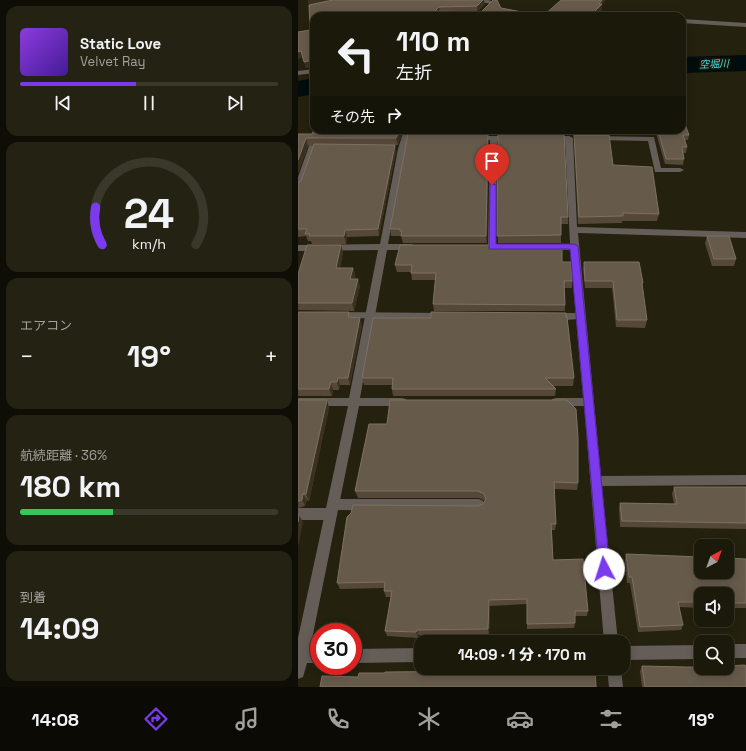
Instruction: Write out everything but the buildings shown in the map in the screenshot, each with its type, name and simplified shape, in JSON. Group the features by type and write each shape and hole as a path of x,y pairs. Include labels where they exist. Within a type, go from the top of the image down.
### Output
{"street":[{"path":"472,0 493,1"},
{"path":"487,6 493,1"},
{"path":"686,20 746,25"},
{"path":"298,73 310,72"},
{"path":"298,672 300,656 354,402 383,248 398,148 409,135"},
{"path":"469,138 516,138"},
{"path":"492,247 493,138"},
{"path":"546,138 572,138 574,246 610,635"},
{"path":"591,138 651,139 658,170 680,170"},
{"path":"298,188 312,148 335,148"},
{"path":"573,230 746,235"},
{"path":"537,247 574,246"},
{"path":"298,248 422,247"},
{"path":"330,316 456,316"},
{"path":"541,316 580,316"},
{"path":"298,402 416,402"},
{"path":"542,402 588,402"},
{"path":"596,481 746,480"},
{"path":"298,514 332,509 479,505"},
{"path":"734,651 746,651"},
{"path":"630,652 694,652"},
{"path":"362,656 414,655"},
{"path":"615,675 616,687"}],"waterway":[{"name":"空堀川","path":"686,65 746,63"},
{"name":"空堀川","path":"298,89 310,87"}],"route":[{"path":"492,185 492,247 574,246 604,569"}]}
